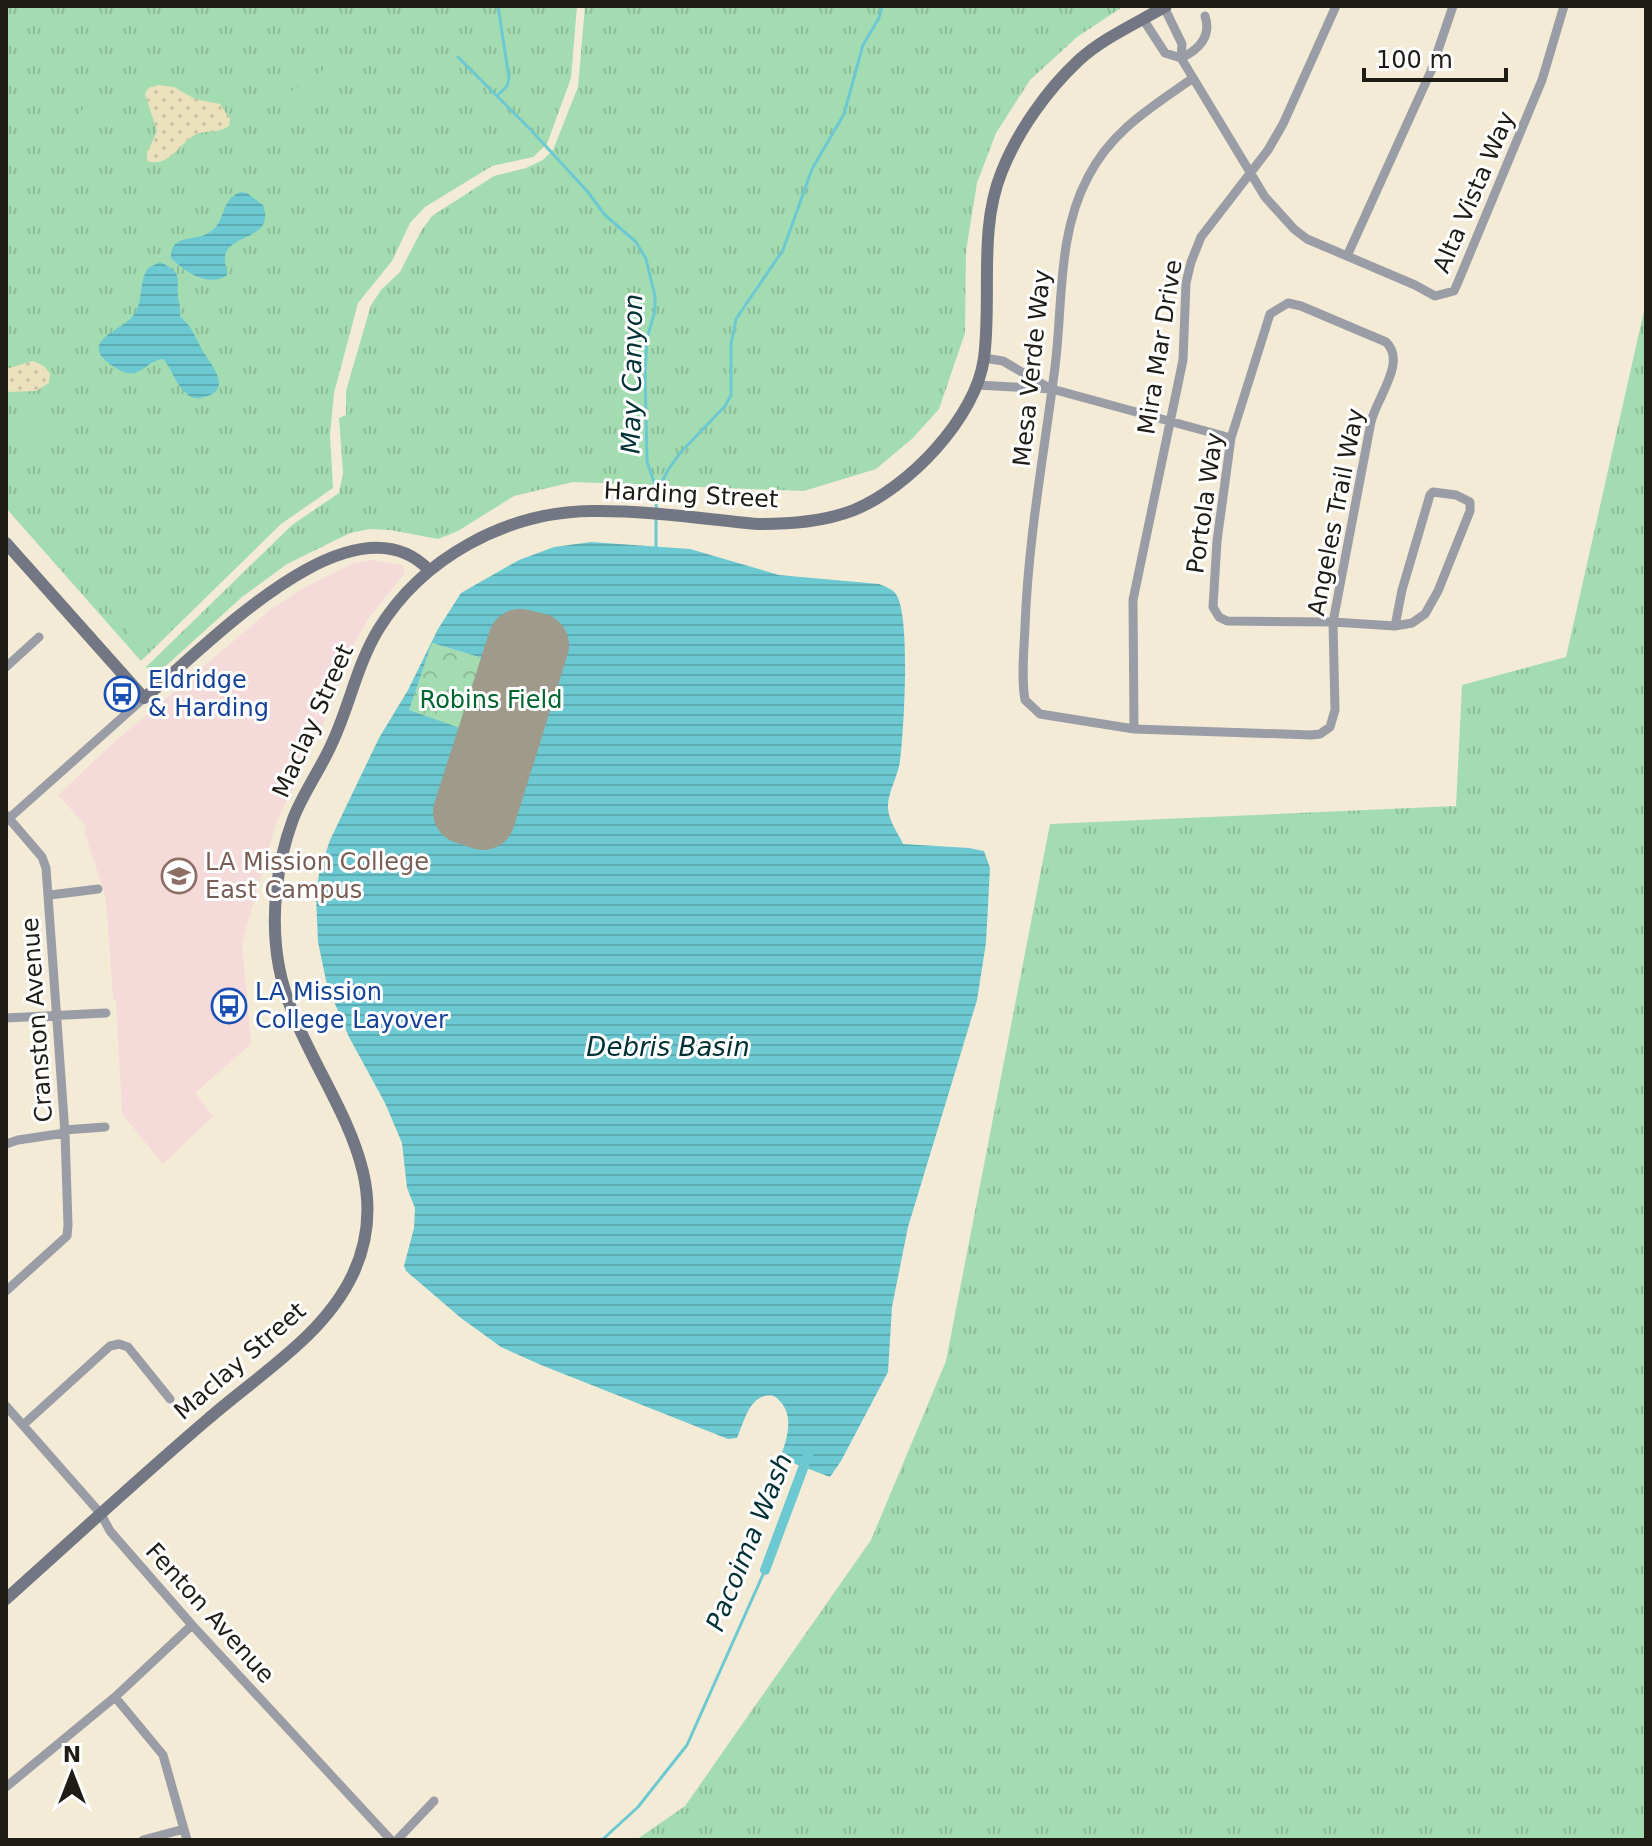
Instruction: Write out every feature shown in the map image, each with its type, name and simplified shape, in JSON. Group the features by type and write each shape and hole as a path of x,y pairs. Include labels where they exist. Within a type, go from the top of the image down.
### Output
{"street":[{"path":"1165,6 1182,44 1181,58 1265,197 1307,239 1347,256 1431,71 1453,6"},
{"name":"Harding Street","path":"429,570 480,538 530,519 591,511 784,524 853,510 885,494 926,460 950,430 977,385 984,358 988,247 993,210 1000,174 1010,152 1027,123 1079,61 1165,6"},
{"name":"Mira Mar Drive","path":"1134,729 1133,600 1183,360 1186,283 1191,262 1201,237 1268,150 1283,124 1336,6"},
{"name":"Alta Vista Way","path":"1347,256 1435,296 1454,291 1542,80 1564,6"},
{"path":"1143,19 1165,53 1181,58 1195,52 1202,44 1206,34 1205,16"},
{"name":"Mesa Verde Way","path":"1134,729 1040,714 1025,700 1026,592 1052,389 1065,248 1078,200 1109,143 1153,104 1193,78"},
{"name":"Angeles Trail Way","path":"1134,729 1311,735 1320,734 1330,727 1335,710 1333,622 1371,422 1392,372 1395,356 1386,342 1301,306 1288,303 1278,307"},
{"name":"Portola Way","path":"1278,307 1270,314 1231,438 1217,541 1213,607 1219,617 1227,621 1333,622"},
{"path":"984,358 1003,361 1052,389"},
{"path":"977,385 1052,389 1231,438"},
{"path":"1333,622 1395,626 1412,623 1425,614 1438,591 1470,511 1470,502 1456,495 1433,492 1430,495 1402,590 1395,626"},
{"path":"6,543 144,698"},
{"path":"7,818 144,698 287,581 342,553 363,547 381,547 414,557 429,570"},
{"name":"Maclay Street","path":"6,1599 316,1327 353,1273 365,1230 368,1194 359,1150 309,1050 286,995 278,964 275,918 279,867 294,817 334,738 359,666 379,629 401,598 429,570"},
{"path":"6,667 39,637"},
{"name":"Cranston Avenue","path":"6,1291 67,1236 50,895 42,857 7,818"},
{"path":"50,895 98,889"},
{"path":"6,1018 106,1013"},
{"path":"6,1144 64,1131 105,1127"},
{"path":"23,1425 110,1346 119,1344 128,1347 170,1399"},
{"name":"Fenton Avenue","path":"6,1406 101,1514 110,1531 192,1625 391,1840"},
{"path":"6,1787 115,1697 192,1625"},
{"path":"115,1697 163,1755 186,1835 143,1840"},
{"path":"397,1840 434,1801"}],"shaded area":[{"name":"LA Mission College East Campus","path":"372,560 402,565 405,573 368,619 349,653 320,734 277,820 242,943 251,1044 195,1093 213,1116 163,1164 122,1114 116,1001 113,998 106,899 84,830 87,827 58,795 110,746 270,610 305,587 354,563"}],"green space":[{"path":"6,6 577,6 571,78 547,144 533,157 492,166 425,207 410,223 392,261 358,303 334,393 330,435 333,488 281,524 141,661 6,508"},
{"path":"585,6 1124,6 1077,37 1030,80 996,133 977,183 966,251 965,333 939,409 913,438 876,469 804,491 573,482 514,496 458,531 438,539 390,530 370,529 350,533 287,564 242,597 159,672 150,672 146,667 292,525 339,493 343,473 339,418 346,415 346,391 371,305 400,272 432,216 494,176 526,168 543,160 553,150 578,87"},
{"path":"12,61 50,91 49,98 44,101 6,79 6,66"},
{"path":"335,62 339,63 340,69 306,100 293,105 287,100 293,90"},
{"path":"106,106 113,111 115,119 110,126 80,125 78,119 83,108"},
{"path":"1646,302 1646,1840 636,1840 685,1806 871,1540 946,1361 1050,824 1456,806 1462,685 1566,657"},
{"path":"28,405 45,410 51,418 51,434 39,444 30,441 19,421 21,410"},
{"path":"238,476 242,483 249,526 241,530 226,481 229,477"},
{"path":"115,592 122,605 148,616 151,628 137,636 130,634 105,602"},
{"name":"Robins Field","path":"513,631 552,642 491,827 447,811 408,711 432,643 502,664"}],"sand":[{"path":"159,85 174,87 195,99 220,104 230,119 229,126 197,134 162,161 147,161 147,153 157,131 145,94 148,88"},
{"path":"33,361 44,366 50,374 49,383 36,391 6,392 6,369"}],"water":[{"path":"241,192 263,205 265,216 258,230 228,249 225,258 227,275 213,280 198,277 171,258 172,250 179,241 204,235 215,228 226,205"},
{"path":"160,262 176,273 180,317 191,329 218,377 218,389 205,397 194,398 184,391 163,359 139,372 129,373 111,365 99,349 105,337 133,316 139,305 148,268"},
{"name":"Debris Basin","path":"591,542 690,549 779,575 879,584 893,591 902,611 905,678 900,761 889,797 890,818 903,844 984,851 990,868 986,943 977,1000 908,1227 892,1307 888,1372 830,1477 780,1458 786,1442 788,1417 781,1402 774,1396 759,1398 746,1416 737,1438 728,1439 501,1347 461,1318 404,1266 414,1228 415,1208 407,1188 402,1143 385,1103 349,1037 327,985 318,942 316,896 319,874 330,840 379,738 408,690 438,629 461,593 519,560 554,547","holes":["513,631 551,642 491,827 447,811 474,733 409,710 432,643 502,664"]}],"waterway":[{"path":"498,6 509,78 507,86 498,95"},
{"name":"Pacoima Wash","path":"656,512 657,491 668,470 725,406 731,395 731,344 736,319 783,250 812,169 844,114 863,45 879,18 882,6"},
{"name":"May Canyon","path":"458,57 530,129 605,215 636,242 646,259 655,296 655,311 647,338 645,374 647,462 657,490"},
{"name":"Pacoima Wash","path":"656,519 656,548"},
{"name":"Pacoima Wash","path":"765,1570 808,1455"},
{"name":"Pacoima Wash","path":"602,1840 638,1807 687,1745 765,1570"}],"runway":[{"path":"520,641 537,645 483,818 465,812 520,641"}],"place":[{"name":"Eldridge & Harding","path":"122,694"},
{"name":"LA Mission College East Campus","path":"179,876"},
{"name":"LA Mission College Layover","path":"229,1006"}]}
